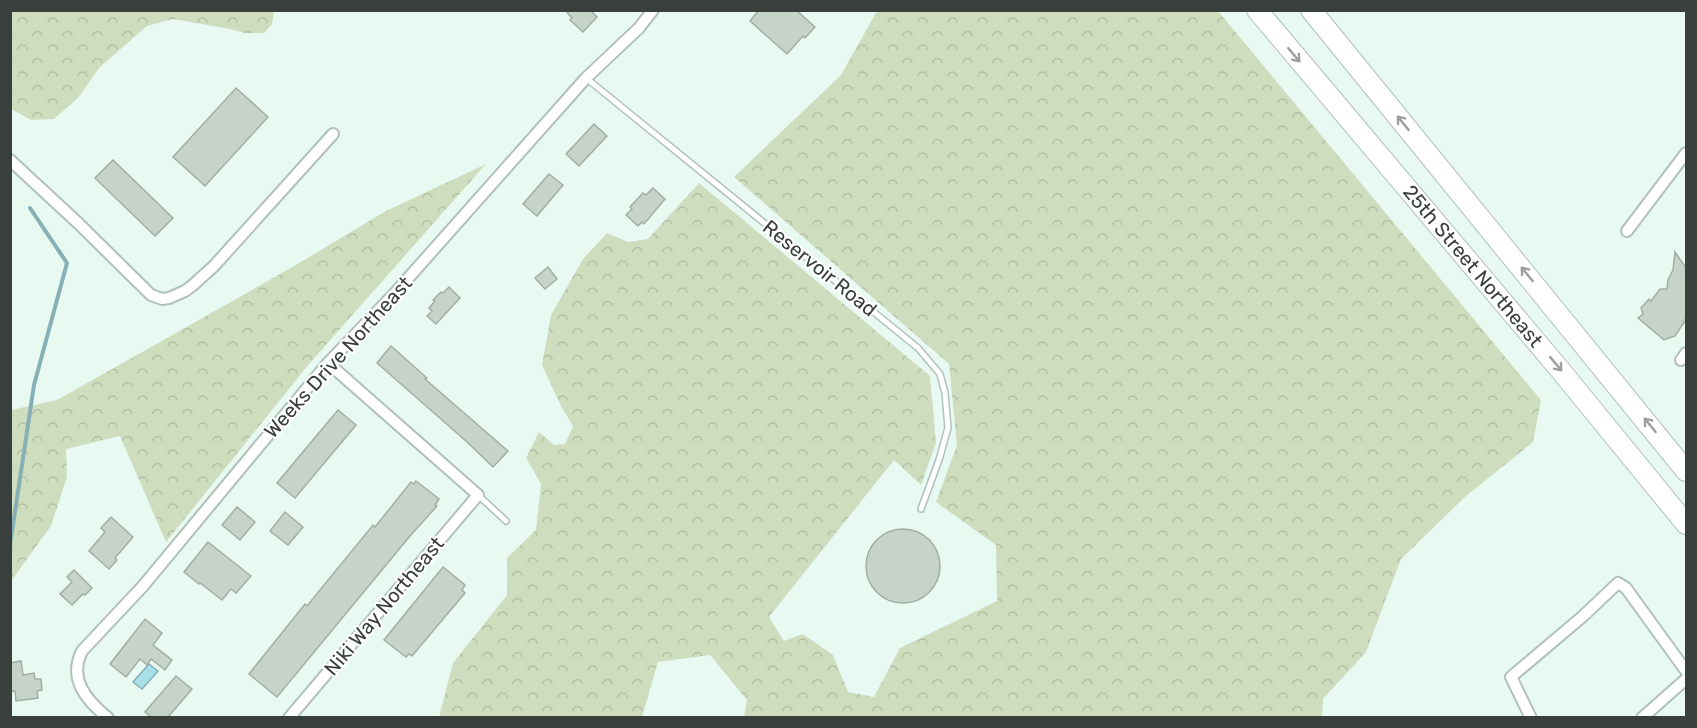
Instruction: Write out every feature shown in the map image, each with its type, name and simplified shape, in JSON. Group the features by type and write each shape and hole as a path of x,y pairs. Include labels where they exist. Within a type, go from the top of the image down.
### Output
{"highway":[{"name":"25th Street Northeast","path":"1257,10 1561,371 1686,524"},
{"name":"25th Street Northeast","path":"1311,10 1686,471"}],"street":[{"name":"Weeks Drive Northeast","path":"108,717 88,699 79,684 76,669 77,660 82,651 143,586 328,363 395,294 586,78 639,28 653,10"},
{"path":"10,160 151,295 162,299 185,291 214,266 333,134"},
{"path":"1627,231 1686,153"},
{"path":"328,363 478,495"},
{"name":"Niki Way Northeast","path":"290,717 478,495"},
{"path":"1531,717 1511,677 1618,583 1626,588 1686,671"},
{"path":"1642,717 1686,679"}],"lane":[{"name":"Reservoir Road","path":"586,78 918,348 940,374 948,412 948,428 921,509"},
{"path":"478,495 506,521"}],"green space":[{"path":"10,11 274,11 272,24 264,33 245,33 173,19 147,26 99,68 78,98 54,119 31,120 11,109"},
{"path":"877,11 1218,11 1541,400 1533,442 1466,496 1401,559 1366,652 1323,699 1322,717 744,717 747,700 710,655 658,662 642,717 439,717 453,663 507,595 507,558 536,530 541,484 526,458 539,432 554,445 565,444 573,426 542,365 551,315 583,259 607,233 628,242 648,239 699,183 930,376 936,443 921,485 894,460 769,617 784,641 803,634 833,655 848,692 874,697 900,648 997,601 996,545 936,502 957,445 949,364 734,177 841,75"},
{"path":"486,164 309,364 166,542 120,436 66,449 67,477 51,526 11,581 11,410 57,400 289,269 386,211"}],"water":[{"path":"149,664 158,671 142,689 133,682"}],"building":[{"path":"565,10 590,10 597,17 583,32 570,20 572,18"},
{"path":"759,10 796,10 815,27 805,38 803,36 787,54 750,21"},
{"path":"236,88 268,117 205,186 173,157"},
{"path":"594,124 607,136 579,166 566,154"},
{"path":"113,160 173,218 155,236 95,178"},
{"path":"549,174 563,185 537,216 523,204"},
{"path":"653,188 665,199 644,224 642,222 638,226 626,215 643,193 646,195"},
{"path":"1675,252 1686,268 1686,315 1685,321 1675,336 1664,340 1638,318 1643,314 1641,308 1649,299 1651,301 1660,289 1667,289 1673,270"},
{"path":"548,267 557,279 545,289 535,278"},
{"path":"449,287 460,298 436,324 427,316 432,311 429,308 435,301 433,300"},
{"path":"391,346 427,378 425,379 508,451 493,467 377,363"},
{"path":"338,410 356,425 295,498 277,483"},
{"path":"416,481 439,499 435,505 437,506 277,697 249,674 373,525 375,527 411,482 414,484"},
{"path":"237,507 255,522 240,540 222,525"},
{"path":"285,512 303,527 288,545 270,531"},
{"path":"111,517 133,537 109,569 89,551 105,532 101,528"},
{"path":"896,529 910,529 924,535 934,545 940,559 938,580 924,597 910,603 896,603 882,597 872,587 866,573 866,559 872,545 882,535"},
{"path":"208,542 251,576 236,593 231,589 222,600 184,572"},
{"path":"443,567 465,585 462,590 465,593 412,656 409,654 406,657 384,640"},
{"path":"74,570 92,588 72,605 60,594 72,582 67,577"},
{"path":"145,619 162,633 153,645 172,660 165,670 151,659 147,665 140,659 126,677 110,664"},
{"path":"21,661 23,675 34,673 35,679 41,679 42,690 37,691 38,698 16,701 15,691 10,692 10,663"},
{"path":"176,676 192,689 168,717 151,717 145,712"}],"waterway":[{"path":"10,545 34,385 67,263 30,208"}]}
